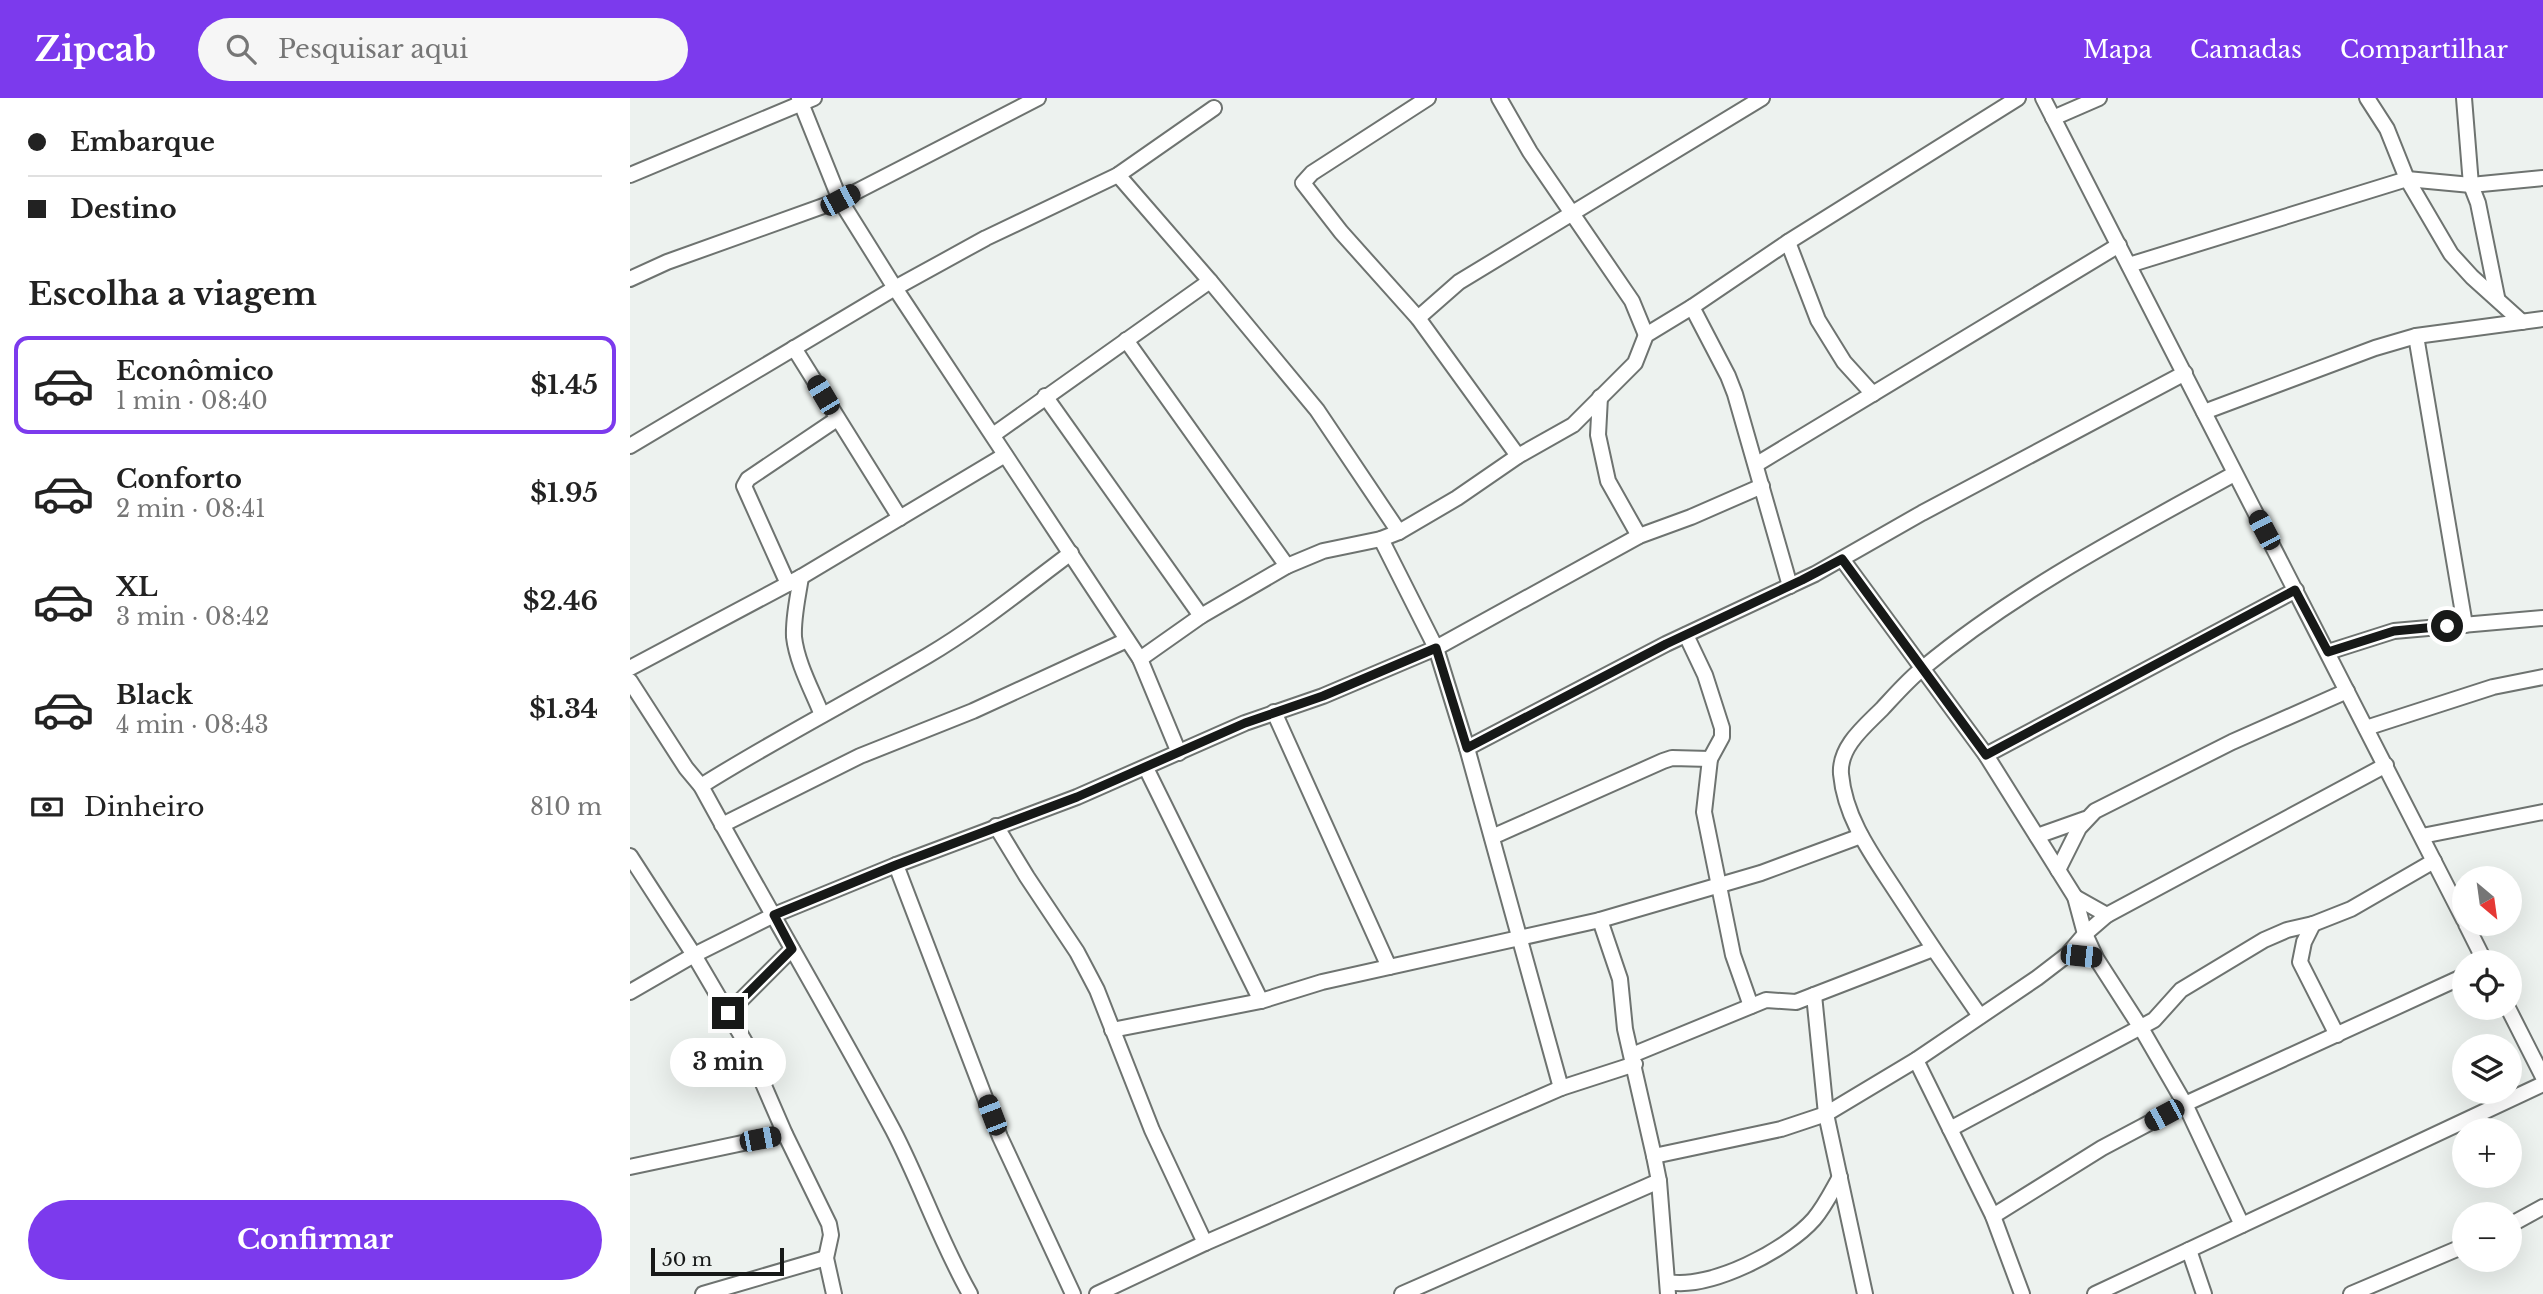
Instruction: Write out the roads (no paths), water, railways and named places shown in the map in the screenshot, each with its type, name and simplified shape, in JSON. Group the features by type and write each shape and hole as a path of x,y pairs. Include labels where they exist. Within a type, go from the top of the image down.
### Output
{"street":[{"path":"630,279 667,262 840,200 1038,98"},
{"path":"1428,98 1312,173 1303,183 1341,232 1418,318 1518,456"},
{"path":"1499,98 1530,152 1632,301 1646,335"},
{"path":"1418,318 1459,282 1762,98"},
{"path":"1140,659 1201,616 1287,566 1323,551 1399,533 1457,498 1518,456 1573,425 1635,363 1646,335 1787,242 2018,98"},
{"path":"2043,98 2452,896"},
{"path":"2053,118 2099,98"},
{"path":"2367,98 2386,129 2407,179 2451,254 2472,278 2497,297 2522,322"},
{"path":"2464,98 2471,184 2478,203 2497,297"},
{"path":"630,175 805,100 840,200 895,288 1140,659 1179,753"},
{"path":"630,446 895,288 986,238 1118,175 1214,108"},
{"path":"1118,175 1317,410 1399,533"},
{"path":"2129,265 2407,179 2471,184 2543,178"},
{"path":"1787,242 1818,320 1844,362 1873,394"},
{"path":"1757,464 2119,244"},
{"path":"993,435 1210,281"},
{"path":"1692,307 1728,376 1757,464 1790,586"},
{"path":"2204,412 2416,335 2543,319"},
{"path":"2416,335 2465,625"},
{"path":"1126,340 1287,566"},
{"path":"794,348 900,518"},
{"path":"1467,748 1686,635 1842,559 1922,513 2185,373"},
{"path":"1045,396 1201,616"},
{"path":"1600,397 1598,435 1608,481 1639,536"},
{"path":"788,584 744,486 748,479 837,419"},
{"path":"630,668 801,577 1005,455"},
{"path":"1980,1016 1933,949 1861,836 1849,812 1841,774 1842,756 1860,731 1921,669 1981,625 2080,559 2234,474"},
{"path":"630,992 694,955 774,915 996,826 1077,797 1274,712 1323,696 1436,648 1639,536 1762,486"},
{"path":"1381,539 1436,648 1467,748 1561,1088"},
{"path":"701,786 763,747 929,655 1071,554"},
{"path":"1842,559 1986,755 2075,897 2085,934 2096,958 2185,1104 2242,1225"},
{"path":"801,577 795,610 794,639 822,715"},
{"path":"1986,755 2295,590"},
{"path":"2328,652 2394,631 2543,618"},
{"path":"1686,635 1705,674 1722,728 1722,737 1710,759 1704,812 1734,955 1751,1006"},
{"path":"722,825 860,756 972,710 1127,640"},
{"path":"2366,729 2493,687 2543,677"},
{"path":"630,681 686,768 701,786 774,915 894,1133 945,1248 970,1294"},
{"path":"2037,836 2085,819 2113,801 2232,742 2347,691"},
{"path":"1274,712 1389,967"},
{"path":"1492,837 1663,761 1672,758 1710,759"},
{"path":"1654,1156 1781,1129 1826,1114 1916,1060 2067,955 2085,934 2107,915 2386,765"},
{"path":"1146,768 1261,1001"},
{"path":"2422,836 2543,813"},
{"path":"2058,870 2085,819"},
{"path":"996,826 1077,953 1097,990 1152,1130 1205,1243"},
{"path":"1112,1030 1261,1001 1322,982 1600,920 1761,873 1861,836"},
{"path":"630,856 635,874 694,955 728,1013 830,1224 831,1235 826,1258 834,1294"},
{"path":"1950,1129 2141,1028 2154,1020 2181,990 2264,940 2350,909 2434,861"},
{"path":"896,865 1000,1137 1073,1294"},
{"path":"2075,897 2107,915"},
{"path":"1600,920 1620,979 1625,1029 1659,1181 1668,1288 1700,1283 1745,1266 1771,1251 1813,1220 1840,1177"},
{"path":"2313,924 2304,942 2300,962 2337,1035"},
{"path":"728,1013 792,949"},
{"path":"1097,1294 1205,1243 1751,1006 1766,1000 1796,1002 1933,949"},
{"path":"2067,955 2096,958"},
{"path":"1993,1216 2102,1148 2185,1104 2452,982"},
{"path":"1814,995 1826,1114 1865,1294"},
{"path":"2514,1020 2543,1077"},
{"path":"1916,1060 1993,1216 2022,1294"},
{"path":"2095,1294 2543,1084"},
{"path":"630,1167 785,1134"},
{"path":"1402,1294 1659,1181"},
{"path":"2522,1218 2543,1207"},
{"path":"2189,1250 2204,1294"},
{"path":"2351,1294 2452,1251"},
{"path":"704,1294 826,1258"}]}
